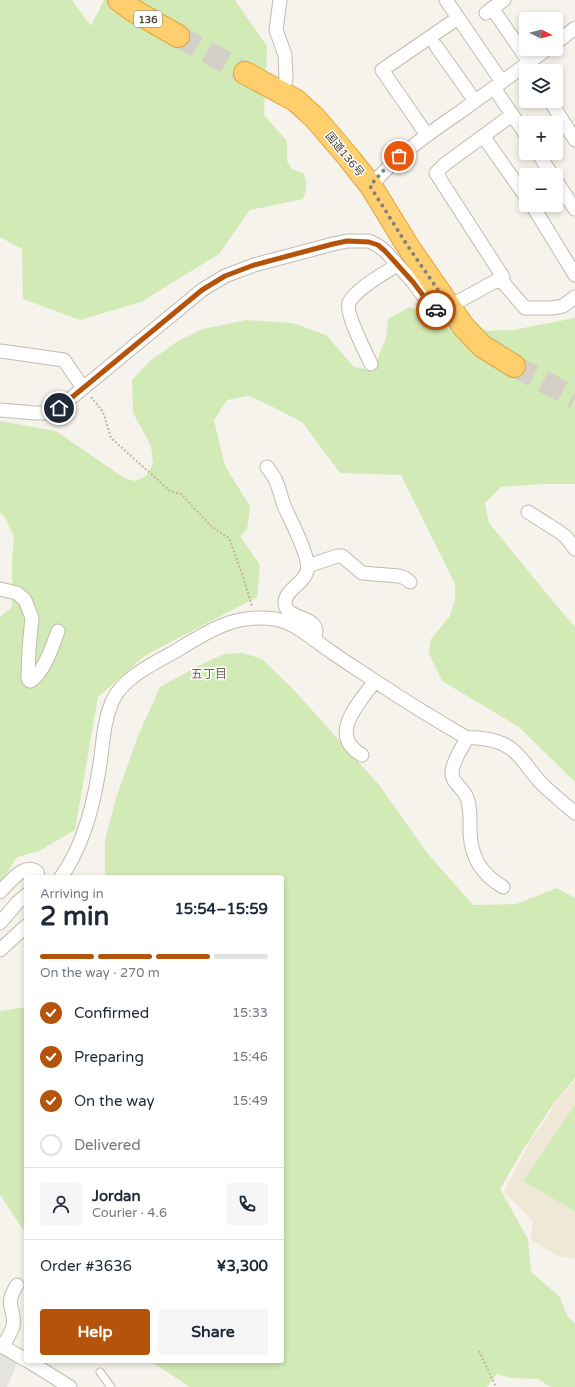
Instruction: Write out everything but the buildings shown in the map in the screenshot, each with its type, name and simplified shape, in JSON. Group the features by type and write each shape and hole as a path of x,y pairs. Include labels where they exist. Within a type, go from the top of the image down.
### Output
{"highway":[{"name":"136","path":"119,0 131,9 178,36"},
{"name":"国道136号","path":"245,73 305,108 314,117 349,158 370,186 407,245 463,326 482,346 514,366"}],"street":[{"path":"280,0 276,30 285,55 286,78 283,94"},
{"path":"446,0 498,85 512,115 519,126"},
{"path":"504,0 489,11 528,64"},
{"path":"427,134 382,70 458,18"},
{"path":"563,37 575,28"},
{"path":"436,46 475,101"},
{"path":"531,64 540,56"},
{"path":"370,186 399,156 427,134 519,72"},
{"path":"554,108 575,140"},
{"path":"0,410 46,413 59,408 202,290 225,276 246,267 347,241 369,242 378,245 413,282 431,306 439,312 500,279 503,277 436,173 445,164 512,115"},
{"path":"483,136 519,187"},
{"path":"563,191 575,209"},
{"path":"536,212 575,276"},
{"path":"371,364 355,330 348,309 349,303 354,296 370,283 397,265"},
{"path":"500,279 525,308 552,308 569,305 575,297"},
{"path":"0,351 64,360 83,388"},
{"path":"267,467 275,479 285,508 299,538 308,566 305,576 285,596 285,604 287,610 312,623 316,627 317,632 314,640"},
{"path":"528,512 566,536 575,549"},
{"path":"308,566 337,556 342,556 362,573 399,576 410,582"},
{"path":"0,588 17,594 25,600 32,618 28,656 28,679 30,681 34,680 39,673 58,631"},
{"path":"63,875 71,864 86,825 98,775 106,718 112,700 123,686 146,667 207,632 226,623 248,619 268,619 287,623 375,681 467,738 472,737 494,740 513,749 542,784 575,813"},
{"path":"362,755 353,750 348,743 347,726 350,716 375,681"},
{"path":"467,738 453,766 452,774 454,780 468,798 470,833 475,858 484,874 492,881 503,887"},
{"path":"0,892 24,870 34,870 37,872 38,875"},
{"path":"0,924 24,897"},
{"path":"0,950 24,928"},
{"path":"17,1285 10,1299 12,1326 2,1346 24,1358"},
{"path":"32,1363 70,1387"}],"lane":[{"path":"100,1372 111,1387"}],"path":[{"path":"83,388 103,412 110,438 170,491 181,494 212,527 229,538 252,606 268,619"},
{"path":"479,1351 496,1387"}],"shaded area":[{"path":"575,1080 575,1259 558,1256 531,1240 533,1221 504,1192 530,1141 549,1115 553,1106"},
{"path":"0,1347 19,1359 7,1387 0,1387"}],"green space":[{"path":"0,0 72,0 91,26 104,0 235,0 267,46 264,115 287,141 287,161 292,169 303,173 306,180 306,186 303,199 250,210 219,254 141,302 80,320 23,299 22,249 0,237"},
{"path":"409,307 429,315 452,332 513,330 575,318 575,484 543,484 501,487 485,503 489,523 575,627 575,782 519,727 442,681 429,654 431,639 450,616 455,600 455,584 401,475 340,473 302,422 249,396 227,400 214,420 225,466 250,506 247,530 240,536 260,565 257,597 146,655 98,697 75,830 39,851 17,857 3,879 0,888 0,617 12,607 12,560 14,537 5,517 0,513 0,421 56,431 124,478 135,481 146,476 153,464 151,446 133,413 132,380 150,361 178,341 203,329 246,320 293,323 326,335 354,367 373,370 386,338 388,319"},
{"path":"243,653 262,659 294,690 380,786 427,853 473,905 516,904 557,888 575,898 575,1078 551,1107 500,1189 528,1239 531,1272 559,1296 568,1317 575,1323 575,1387 551,1387 538,1379 511,1378 497,1374 487,1387 190,1387 153,1363 284,1363 284,875 105,875 105,840 116,798 138,736 160,687 200,665 224,654"},
{"path":"24,1007 24,1231 0,1195 0,1011"},
{"path":"575,1105 575,1211 523,1181"}],"tunnel":[{"path":"178,36 245,73"},
{"path":"514,366 575,398"}],"way so far":[{"path":"399,156 370,186 407,245 449,306 439,312 436,310"}],"district":[{"name":"五丁目","path":"209,674"}],"route":[{"path":"59,408 202,290 225,276 254,265 333,244 347,241 369,242 378,245 413,282 431,306 436,310"}]}
